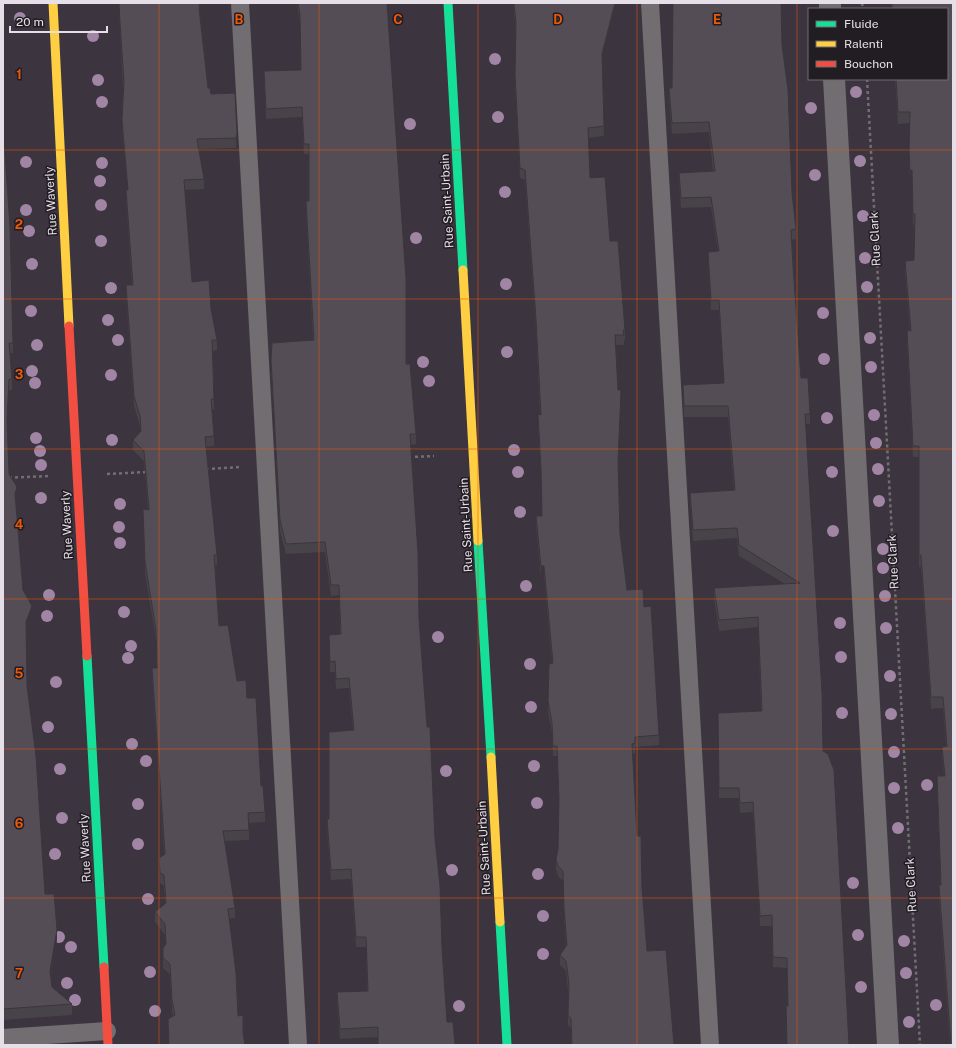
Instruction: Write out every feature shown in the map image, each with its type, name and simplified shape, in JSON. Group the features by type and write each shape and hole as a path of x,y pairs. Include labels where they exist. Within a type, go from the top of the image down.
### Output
{"main road":[{"name":"Rue Waverly","path":"53,3 76,475 108,1038"},
{"name":"Rue Saint-Urbain","path":"448,3 507,1045"}],"street":[{"path":"834,80 888,1045"}],"lane":[{"path":"240,3 298,1045"},
{"path":"650,3 710,1045"},
{"path":"3,1038 108,1038"}],"path":[{"name":"Rue Clark","path":"867,80 920,1045"},
{"path":"3,478 49,476"}],"building":[{"path":"119,3 200,3 199,8 208,88 210,88 211,94 235,93 236,138 197,139 204,179 184,180 192,282 209,280 211,309 217,340 212,340 214,399 211,399 214,436 205,437 217,555 214,555 219,626 228,625 237,681 246,680 247,698 256,698 261,786 263,786 265,812 248,813 249,830 223,831 235,908 228,909 236,973 238,1016 243,1015 245,1045 169,1045 168,1019 175,1015 172,1000 170,964 163,958 163,948 166,944 165,924 155,912 166,903 164,875 160,873 159,858 165,854 152,668 157,668 156,630 145,562 143,509 149,510 144,451 133,440 141,431 140,416 134,396 126,285 133,285 126,190 128,190 122,120 124,81"},
{"path":"298,3 387,3 406,279 406,364 410,364 416,434 410,434 418,553 419,619 427,727 430,727 435,839 440,886 447,1022 453,1022 455,1045 378,1045 378,1027 340,1029 337,992 368,991 366,937 356,937 351,869 331,870 327,819 329,819 329,732 354,730 349,678 336,679 335,661 330,662 329,635 341,634 339,585 331,585 325,542 286,544 280,520 271,360 272,343 314,340 306,201 309,201 309,144 304,144 302,107 266,109 264,71 301,70 300,15"},
{"path":"514,3 615,3 602,54 604,126 588,128 590,178 605,177 610,241 618,241 625,330 623,330 624,335 615,335 618,390 621,390 618,461 620,534 627,590 643,589 644,607 651,606 659,735 635,737 635,743 632,744 637,836 641,836 642,888 647,951 666,950 674,1045 572,1045 571,1019 568,1015 569,983 566,961 560,955 567,945 563,871 558,866 556,859 558,849 559,798 557,746 553,746 552,723 548,701 549,664 553,663 544,566 541,566 536,516 542,516 538,414 541,415 536,319 525,170 520,168 515,75 516,23"},
{"path":"673,3 781,3 782,45 788,90 792,193 796,229 791,230 793,267 801,378 808,378 810,414 805,414 822,692 823,751 828,754 834,770 849,1045 787,1045 787,958 773,957 772,915 760,916 753,802 740,803 739,788 719,788 718,713 762,711 758,617 719,620 714,588 800,583 739,545 737,528 693,530 690,493 735,490 728,406 684,406 683,385 724,383 719,300 711,300 708,252 719,251 711,197 681,198 679,173 715,171 709,122 672,123 669,88 672,88"},
{"path":"892,3 953,3 953,1045 951,1045 939,885 941,885 937,776 945,776 942,747 947,746 943,697 931,697 921,555 919,555 919,446 913,446 907,330 911,331 905,261 914,260 915,214 913,214 912,170 910,171 910,112 898,112 896,80 948,80 948,8 892,8"},
{"path":"3,124 10,227 13,343 9,343 12,379 9,379 7,420 9,474 17,487 15,494 23,590 32,606 26,622 27,686 36,756 45,894 54,894 57,929 50,971 52,987 72,1004 3,1009"}],"traffic: fast":[{"path":"448,3 463,270"},
{"path":"478,541 491,757"},
{"path":"87,656 104,967"},
{"path":"500,922 507,1045"}],"traffic: slow":[{"path":"53,3 69,326"},
{"path":"463,270 478,541"},
{"path":"491,757 500,922"}],"traffic: jam":[{"path":"69,326 87,656"},
{"path":"104,967 108,1045"}]}
